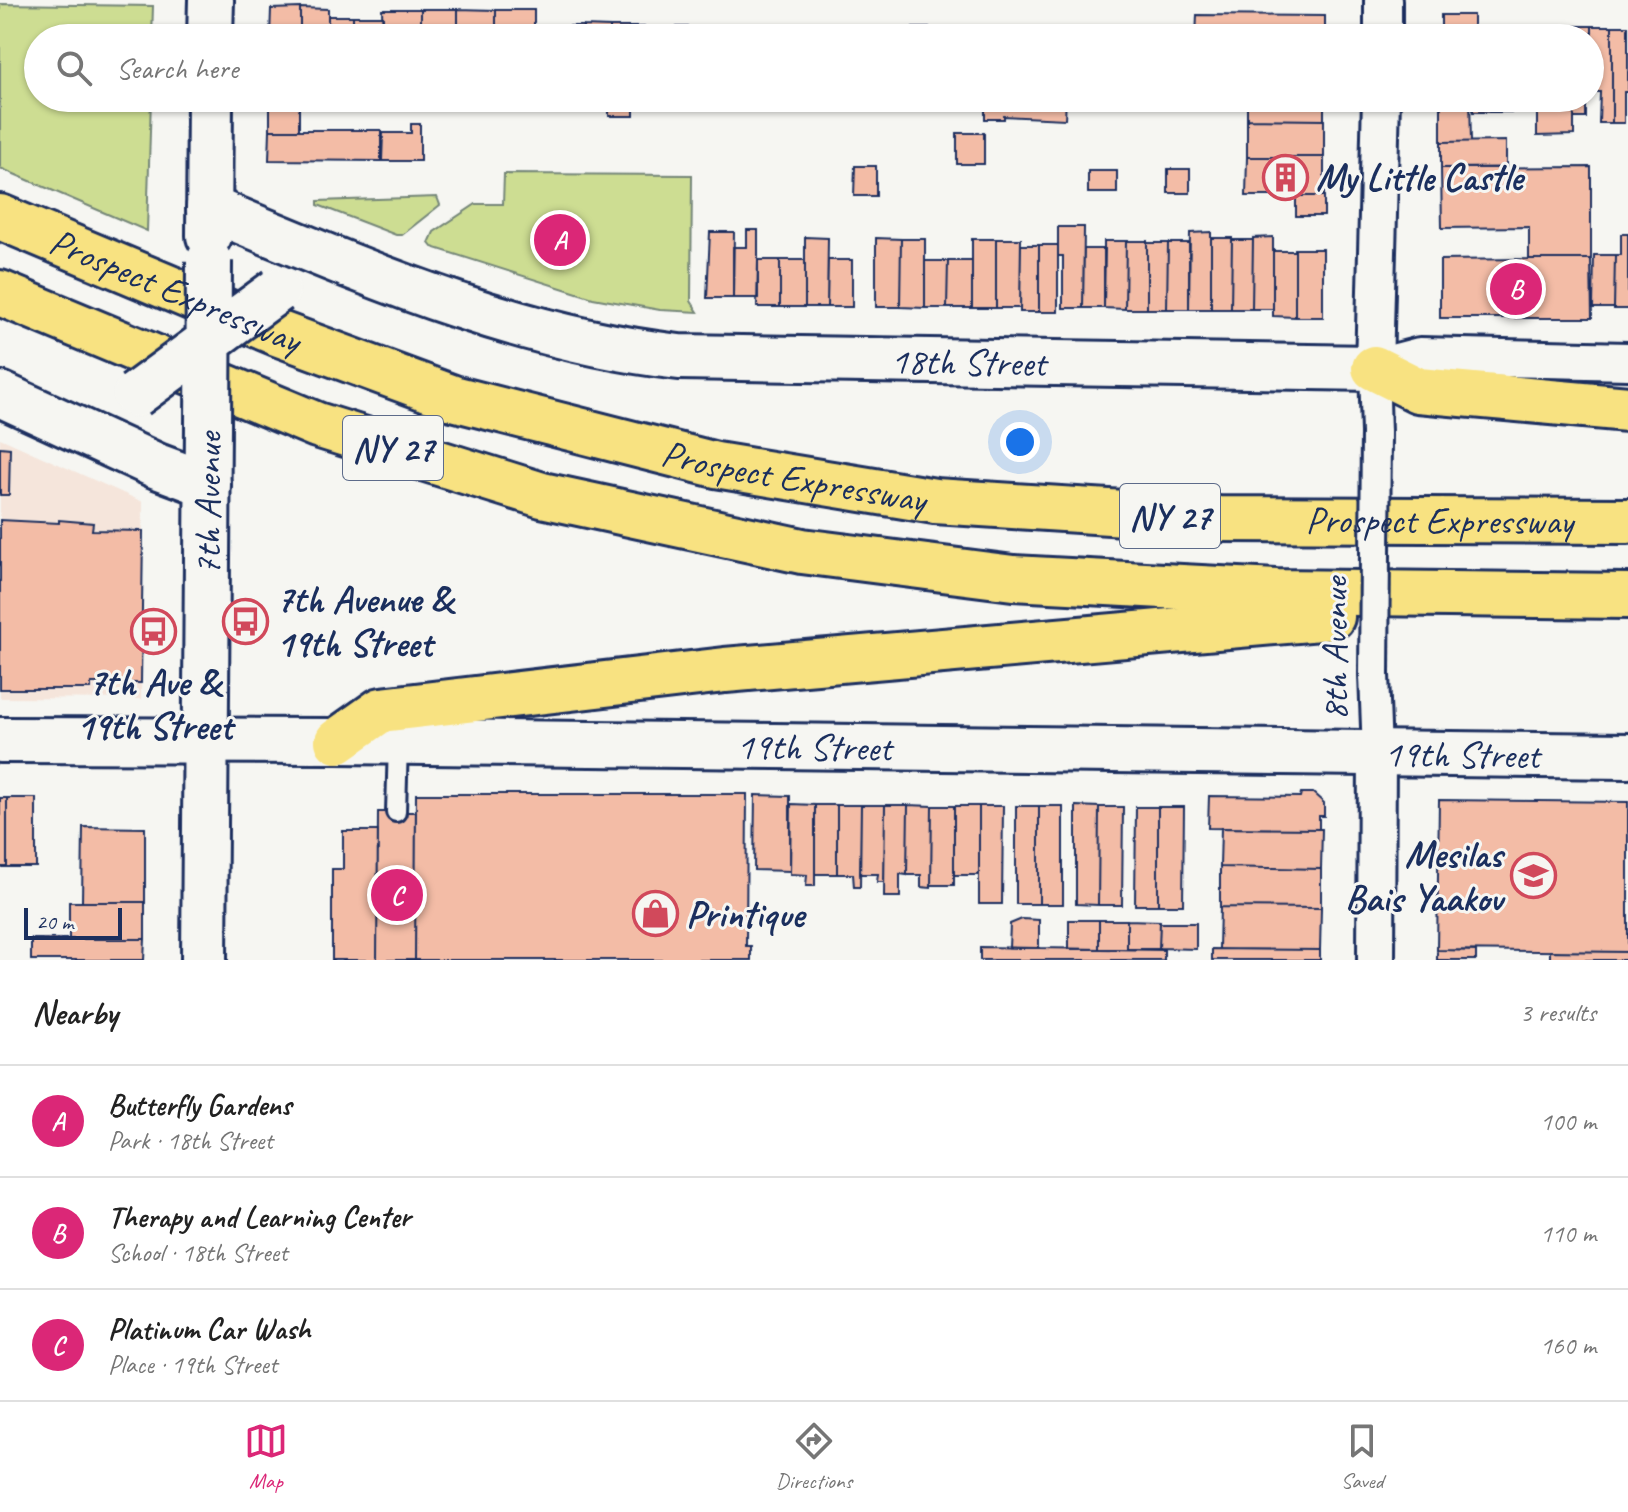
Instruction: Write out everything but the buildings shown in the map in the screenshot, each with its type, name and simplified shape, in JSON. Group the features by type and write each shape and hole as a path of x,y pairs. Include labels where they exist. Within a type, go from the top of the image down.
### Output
{"highway":[{"name":"Prospect Expressway","path":"0,217 277,333 453,398 716,465 935,501 1219,519 1628,521"},
{"name":"Prospect Expressway","path":"0,293 317,425 542,495 802,551 1013,578 1276,592 1628,596"},
{"path":"1374,368 1418,390 1628,409"},
{"path":"337,741 381,710 725,670 1071,642 1565,595"}],"street":[{"path":"210,24 211,0"},
{"path":"1383,0 1383,24"},
{"name":"7th Avenue","path":"204,960 210,112"},
{"name":"8th Avenue","path":"1376,960 1374,368 1381,112"},
{"name":"18th Street","path":"209,208 371,276 486,315 583,342 679,357 1374,368 1420,356 1628,361"},
{"path":"86,432 323,256"},
{"path":"0,394 157,466 208,485"},
{"name":"19th Street","path":"0,740 1628,756"}],"lane":[{"path":"396,812 398,743"}],"shaded area":[{"path":"0,438 143,502 141,699 0,698"}],"green space":[{"path":"0,4 153,6 152,24 24,24 24,112 151,112 147,231 0,168"},
{"path":"504,174 692,175 691,301 698,312 660,310 593,298 432,247 429,243 434,232 476,204 503,204"},
{"path":"437,197 440,205 402,235 318,205 318,201"}],"place":[{"name":"My Little Castle","path":"1285,177"},
{"name":"Butterfly Gardens","path":"560,240"},
{"name":"Therapy and Learning Center","path":"1516,289"},
{"name":"7th Avenue & 19th Street","path":"245,621"},
{"name":"7th Ave & 19th Street","path":"154,631"},
{"name":"Mesilas Bais Yaakov","path":"1533,876"},
{"name":"Platinum Car Wash","path":"397,895"},
{"name":"Printique","path":"655,914"}]}
